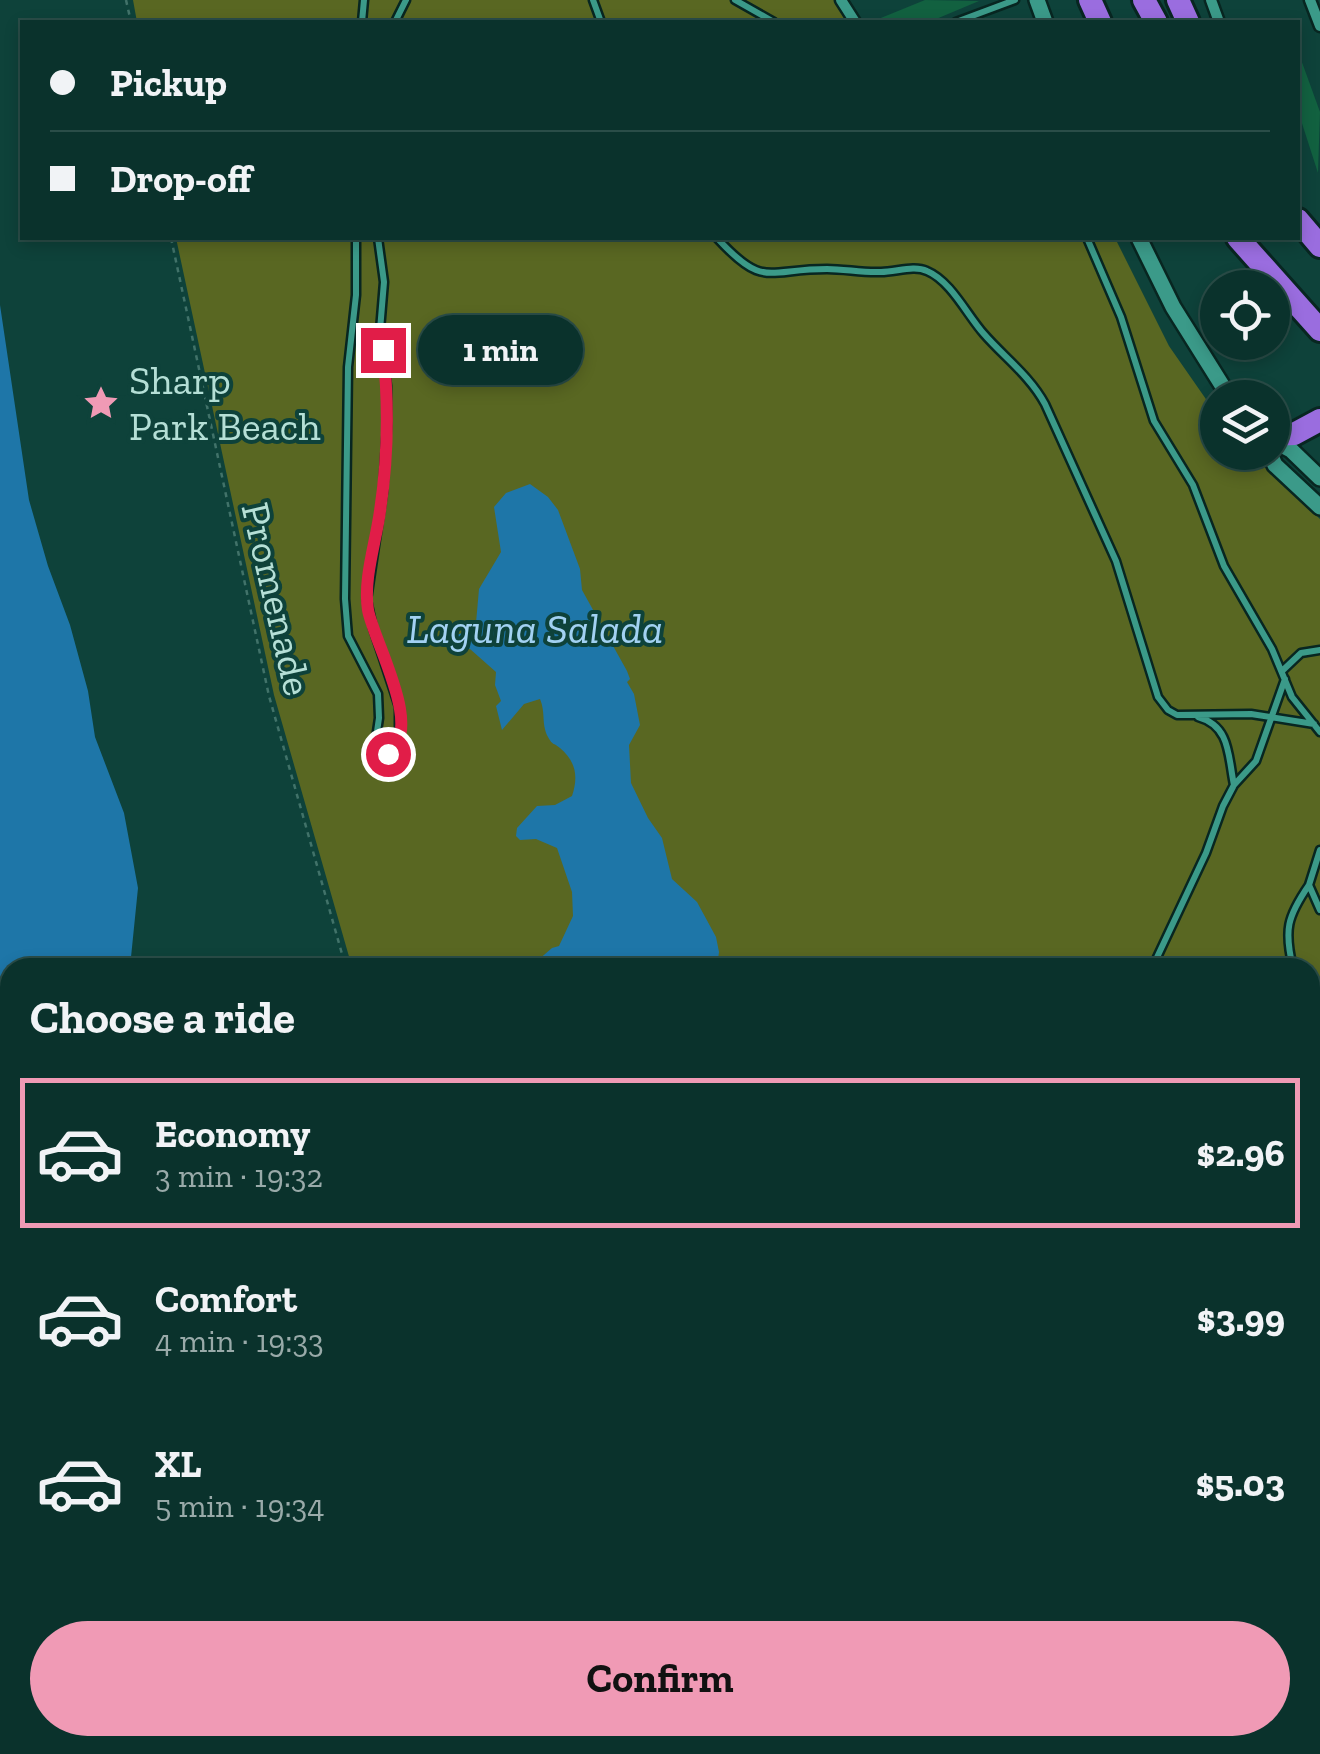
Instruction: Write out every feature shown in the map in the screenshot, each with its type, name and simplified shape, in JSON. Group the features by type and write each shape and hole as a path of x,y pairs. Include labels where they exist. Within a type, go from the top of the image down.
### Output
{"highway":[{"path":"1300,222 1320,246"},
{"path":"1240,240 1320,330"},
{"path":"1290,435 1320,420"}],"street":[{"path":"1310,0 1320,26"},
{"path":"1140,240 1173,307 1219,380"},
{"path":"1290,449 1320,478"},
{"path":"1278,470 1320,508"}],"lane":[{"path":"735,0 770,20"},
{"path":"961,20 1015,0"},
{"path":"356,240 356,296 348,367 345,599 348,636 378,694 375,745 388,754 399,740 399,707 367,600 383,492 387,427 380,330 384,282 378,240"},
{"path":"719,240 747,268 762,272 886,272 917,268 942,282 983,334 1038,392 1116,561 1158,697 1168,710 1177,715 1227,713 1314,724"},
{"path":"1088,240 1120,317 1154,421 1193,485 1224,566 1292,697 1320,732"},
{"path":"1156,958 1234,785 1256,761 1283,674 1300,653 1320,650"},
{"path":"1192,716 1210,720 1219,727 1229,751 1234,785"},
{"path":"1291,958 1287,934 1290,915 1308,885 1320,850"},
{"path":"1308,885 1320,910"}],"path":[{"name":"Promenade","path":"170,240 269,696 343,958"}],"green space":[{"path":"133,0 834,0 848,20 137,20"},
{"path":"176,240 1116,240 1169,346 1200,391 1200,470 1269,470 1320,519 1320,958 349,958 274,695"}],"water":[{"path":"0,305 29,500 70,625 88,691 95,737 124,813 138,888 131,958 0,958"},
{"name":"Laguna Salada","path":"530,484 558,510 580,569 582,590 630,679 627,682 634,694 640,725 629,745 631,783 662,838 672,879 697,902 716,937 718,958 540,958 559,946 573,916 572,892 557,848 536,839 520,840 517,828 537,806 555,805 572,796 574,769 565,753 548,737 540,699 524,704 502,730 496,706 501,701 495,685 496,672 470,649 440,642 439,638 472,630 476,623 479,589 501,552 494,507 506,493"}],"building":[{"path":"925,0 979,1 934,20 876,20"},
{"path":"1300,57 1320,112 1318,173 1300,117"}],"place":[{"name":"Sharp Park Beach","path":"101,403"}],"route":[{"path":"383,350 387,427 383,492 367,600 399,707 399,740 388,754"}]}
